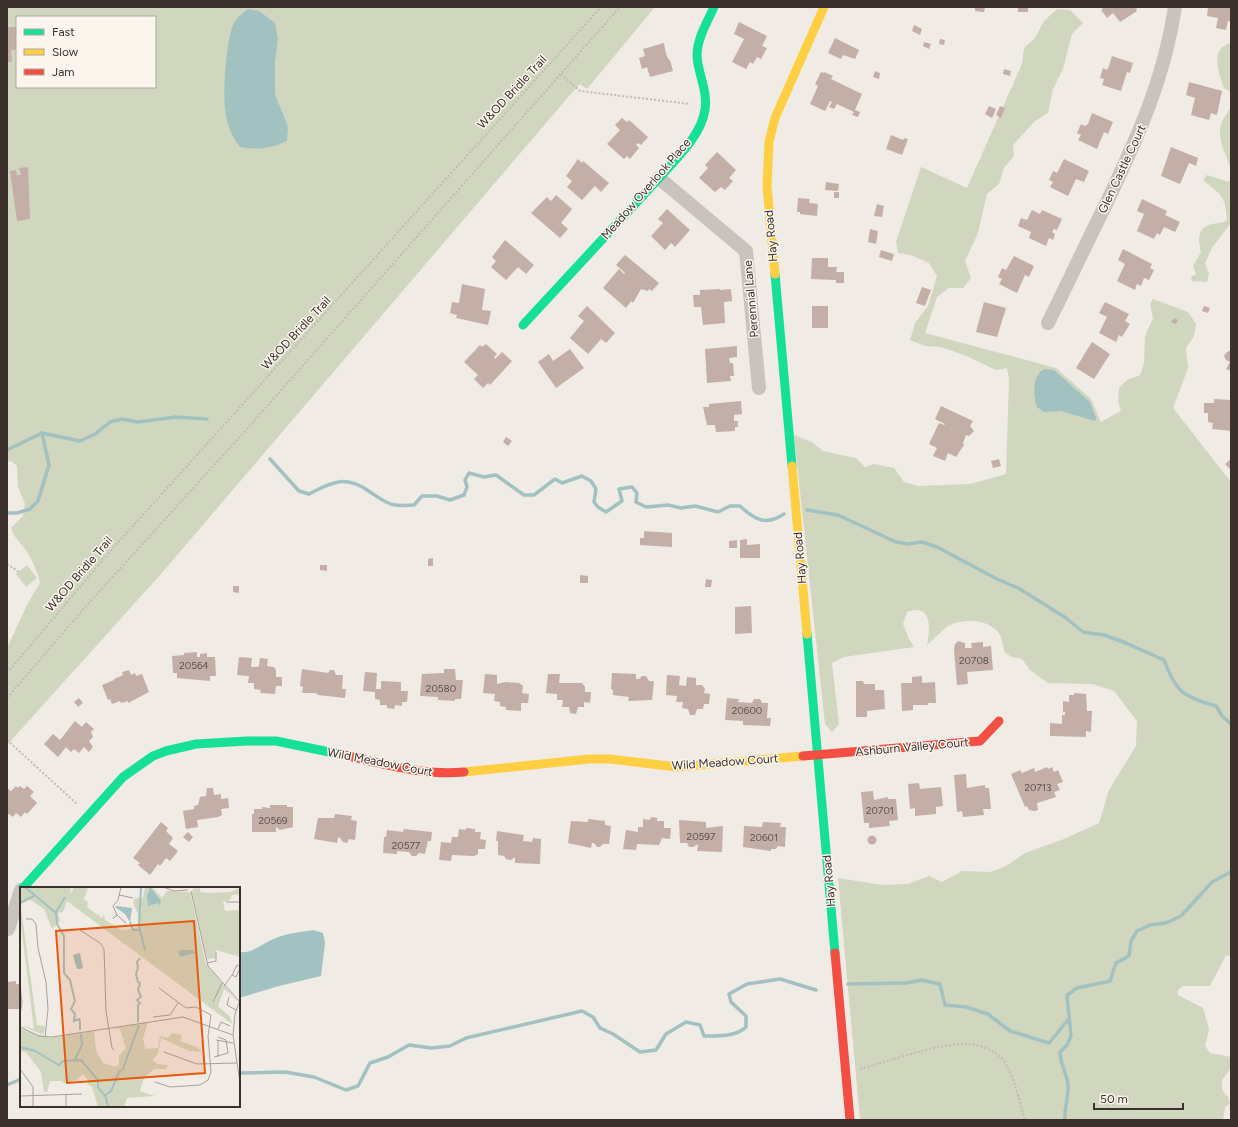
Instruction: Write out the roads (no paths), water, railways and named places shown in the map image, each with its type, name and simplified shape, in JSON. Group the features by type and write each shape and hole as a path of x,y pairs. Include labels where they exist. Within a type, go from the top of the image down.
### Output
{"street":[{"name":"Meadow Overlook Place","path":"524,324 659,178 686,146 702,120 706,106 706,92 698,58 698,46 714,7"},
{"name":"Hay Road","path":"824,7 775,118 769,142 767,186 850,1120"},
{"name":"Glen Castle Court","path":"1048,323 1140,133 1154,97 1164,63 1175,7"},
{"name":"Perennial Lane","path":"659,178 746,251 759,388"},
{"name":"Ashburn Valley Court","path":"818,755 980,741 999,722"},
{"name":"Wild Meadow Court","path":"24,887 123,776 138,764 155,755 172,749 189,746 254,740 287,743 422,772 442,774 588,759 610,759 677,767 818,755"},
{"path":"8,929 20,893"}],"water":[{"path":"248,9 259,11 275,23 278,39 275,64 275,94 288,126 287,141 275,146 264,148 240,147 229,128 225,107 225,70 228,44 235,21"},
{"path":"1045,369 1054,370 1090,402 1096,418 1095,421 1061,411 1044,412 1037,407 1034,391 1036,380 1038,375"},
{"path":"313,930 323,933 325,943 321,976 279,986 240,998 240,952 254,950 272,940 294,933"}],"waterway":[{"path":"7,450 42,433 80,441 95,434 110,422 122,419 138,422 176,417 207,419"},
{"path":"7,513 17,513 30,509 38,501 49,465 42,433"},
{"path":"270,459 299,491 309,494 333,483 347,482 354,483 362,487 385,502 397,505 414,505 422,496 437,496 450,500 464,495 467,487 465,480 469,473 484,477 496,475 524,495 534,495 555,479 562,483 582,476 591,481 596,489 594,502 598,507 606,512 622,501 619,489 632,487 637,493 636,502 646,507 668,505 681,508 695,506 718,512 730,506 740,506 751,515 761,520 772,520 784,514"},
{"path":"807,510 838,515 896,542 908,544 922,542 937,547 995,578 1020,589 1066,618 1083,632 1104,635 1164,660 1168,671 1182,692 1196,700 1216,706 1222,716 1231,724"},
{"path":"1065,1120 1068,1085 1060,1052 1067,1045 1071,1036 1067,995 1077,988 1110,981 1116,963 1129,956 1131,941 1137,931 1150,925 1166,923 1181,916 1212,882 1231,872"},
{"path":"240,1073 285,1072 314,1077 346,1090 358,1086 370,1063 388,1057 409,1045 431,1048 450,1046 466,1038 582,1011 593,1017 600,1028 613,1034 640,1052 656,1050 666,1034 686,1022 700,1025 704,1036 726,1035 737,1033 742,1030 746,1027 746,1016 731,1002 729,994 747,984 780,979 816,990"},
{"path":"848,984 907,983 921,980 940,984 945,1005 966,1007 988,1014 1010,1031 1049,1043 1068,1020"},
{"path":"7,1085 20,1079"}]}
